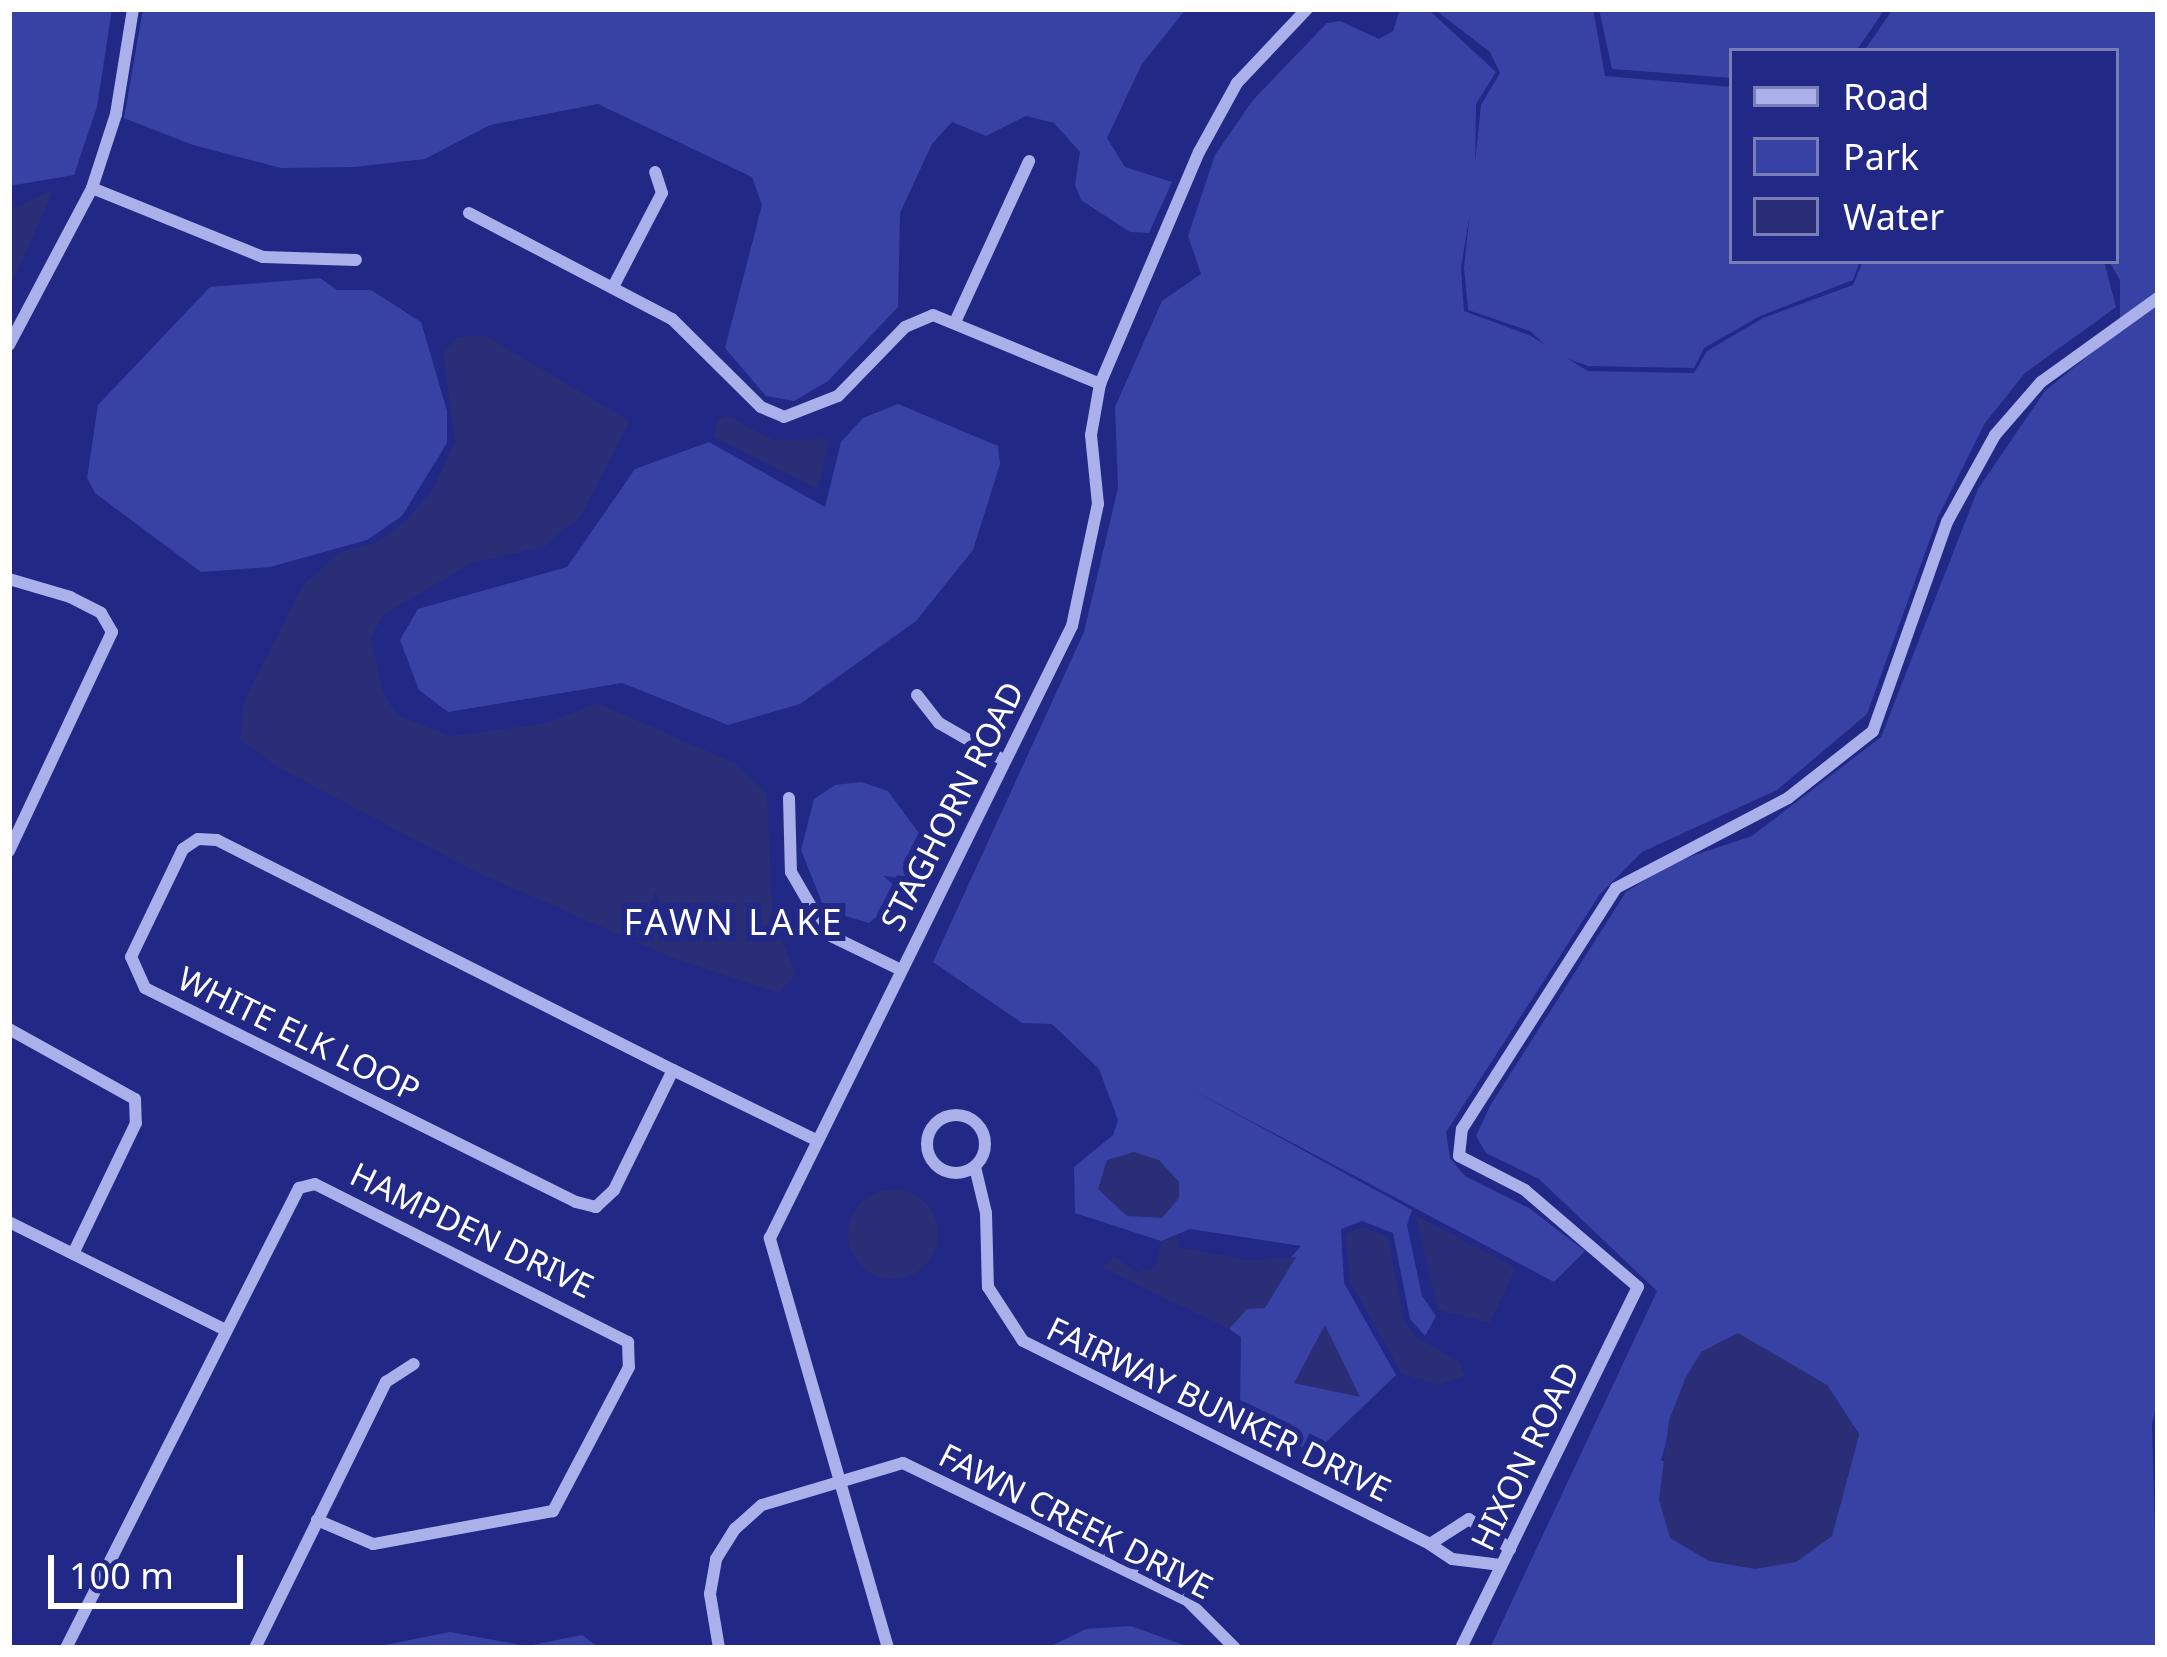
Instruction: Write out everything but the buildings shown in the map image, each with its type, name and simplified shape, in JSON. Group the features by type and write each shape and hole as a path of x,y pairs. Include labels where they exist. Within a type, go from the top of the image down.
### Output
{"street":[{"path":"9,346 92,188 116,113 133,9"},
{"name":"STAGHORN ROAD","path":"888,1648 770,1245 816,1140 1072,626 1099,504 1091,435 1100,384 1218,112 1307,9"},
{"path":"956,320 1029,161"},
{"path":"613,287 662,194 655,172"},
{"path":"92,188 263,257 356,260"},
{"path":"469,213 673,319 761,407 784,417 838,396 905,327 933,315 956,320 1100,384"},
{"name":"HIXON ROAD","path":"1461,1648 1638,1287 1525,1190 1459,1156 1462,1129 1616,888 1789,798 1873,731 1947,522 1995,435 2041,382 2158,298"},
{"path":"9,579 70,597 101,613 112,632 9,851"},
{"path":"916,695 939,723 1005,761"},
{"path":"789,798 791,872 827,934 901,970"},
{"name":"WHITE ELK LOOP","path":"673,1070 614,1190 596,1207 145,988 131,957 183,849 198,839 218,840 816,1140"},
{"path":"9,1029 135,1099 136,1123 73,1254"},
{"name":"FAIRWAY BUNKER DRIVE","path":"975,1167 947,1173 932,1161 927,1142 934,1125 961,1115 978,1124 986,1141 975,1167 986,1213 988,1287 1023,1341 1452,1558 1501,1565"},
{"name":"HAMPDEN DRIVE","path":"66,1648 288,1198 315,1184 628,1342 629,1367 553,1511 373,1544 317,1520"},
{"path":"9,1222 224,1329"},
{"path":"255,1648 386,1382 414,1364"},
{"name":"FAWN CREEK DRIVE","path":"719,1648 710,1594 716,1559 735,1529 762,1505 836,1479 903,1463 1188,1601 1235,1648"},
{"path":"1430,1544 1468,1519 1510,1549"}],"green space":[{"path":"9,9 112,9 97,107 74,175 9,186"},
{"path":"143,9 1186,9 1142,64 1107,138 1125,167 1172,182 1149,233 1130,232 1081,200 1075,185 1080,152 1054,123 1026,116 986,136 952,122 932,144 900,213 898,307 828,381 794,401 766,396 725,348 762,205 752,177 598,104 490,125 425,159 354,167 281,168 193,145 124,118"},
{"path":"1400,9 1431,12 1496,72 1476,104 1475,182 1461,268 1464,311 1529,335 1588,371 1694,373 1707,351 1763,318 1853,285 1862,264 2105,264 2116,307 2025,373 1985,423 1938,517 1867,714 1777,790 1642,852 1600,894 1446,1132 1450,1158 1465,1176 1529,1208 1585,1251 1554,1282 1187,1087 1412,1210 1407,1225 1422,1296 1436,1316 1425,1336 1410,1319 1393,1233 1362,1221 1341,1229 1344,1283 1396,1375 1326,1442 1308,1449 1259,1432 1240,1405 1241,1337 1229,1329 1301,1246 1190,1229 1161,1241 1075,1213 1074,1167 1113,1135 1118,1120 1099,1069 1052,1024 1022,1023 933,962 1084,632 1118,488 1115,407 1162,301 1201,274 1188,236 1215,155 1253,100 1327,23 1340,21 1379,39 1393,31","holes":["1324,1327 1359,1396 1295,1383"]},
{"path":"1434,9 1593,9 1605,76 1729,87 1729,264 1859,264 1853,280 1760,316 1704,348 1694,368 1588,366 1555,354 1530,331 1468,310 1464,268 1481,105 1500,73 1490,52"},
{"path":"1599,9 1885,9 1858,48 1729,48 1729,78 1612,69"},
{"path":"1893,9 2158,9 2158,1399 2152,1424 2158,1648 1490,1648 1657,1291 1539,1179 1486,1153 1476,1136 1490,1106 1626,892 1671,863 1752,836 1881,737 1978,489 2045,391 2120,330 2120,280 2111,264 2119,264 2119,48 1866,48","holes":["1686,1377 1827,1385 1859,1434 1832,1535 1661,1460"]},
{"path":"320,278 337,290 371,290 421,322 447,411 447,443 402,516 367,540 270,567 201,572 95,493 87,478 98,405 210,287"},
{"path":"898,404 998,446 1000,464 973,550 916,621 800,704 728,725 622,683 448,712 419,690 400,640 418,609 567,567 635,469 709,442 825,507 841,442 863,418"},
{"path":"861,782 888,791 924,840 906,893 869,923 825,910 801,850 814,799 835,785"},
{"path":"1131,1626 1192,1648 1047,1648 1086,1629"},
{"path":"450,1632 527,1646 582,1635 600,1648 370,1648"}],"water":[{"path":"54,189 16,275 9,277 9,210"},
{"path":"484,335 630,421 581,516 544,547 472,563 383,615 371,638 383,693 397,715 451,736 546,723 598,703 736,764 767,794 773,921 796,973 779,993 675,959 478,873 279,768 240,739 244,701 302,586 339,552 375,543 408,519 434,487 455,442 443,352 458,337"},
{"path":"727,416 774,440 829,439 818,489 714,437 717,419"},
{"path":"1134,1152 1159,1160 1179,1182 1179,1198 1162,1218 1127,1216 1098,1189 1107,1160"},
{"path":"893,1189 910,1192 925,1202 935,1217 935,1251 925,1266 910,1276 893,1279 876,1276 861,1266 851,1251 848,1234 851,1217 861,1202 876,1192"},
{"path":"1415,1215 1516,1268 1490,1323 1438,1310"},
{"path":"1362,1227 1388,1237 1404,1321 1416,1337 1459,1361 1464,1376 1439,1385 1402,1374 1350,1282 1345,1234"},
{"path":"1177,1237 1179,1247 1248,1260 1296,1257 1265,1308 1247,1309 1229,1329 1103,1268 1113,1256 1137,1272 1156,1267 1161,1241"},
{"path":"1325,1325 1360,1397 1294,1383"},
{"path":"1738,1333 1827,1385 1859,1435 1832,1536 1796,1562 1755,1569 1709,1561 1670,1538 1659,1500 1669,1420 1686,1377 1701,1352"}],"district":[{"name":"FAWN LAKE","path":"734,922"}]}
